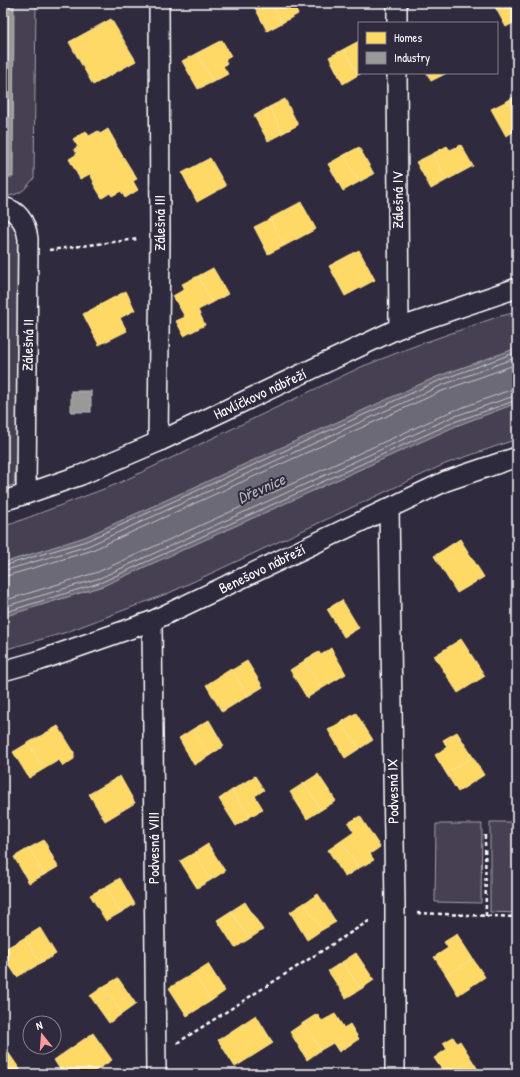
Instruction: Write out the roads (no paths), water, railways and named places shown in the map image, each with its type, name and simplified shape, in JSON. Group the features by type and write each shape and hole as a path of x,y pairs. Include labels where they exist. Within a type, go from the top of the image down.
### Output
{"street":[{"name":"Zálešná III","path":"158,442 160,236 159,3"},
{"path":"397,3 397,22"},
{"name":"Zálešná IV","path":"397,74 399,328"},
{"name":"Zálešná II","path":"3,207 12,209 22,220 27,229 26,494"},
{"name":"Havlíčkovo nábřeží","path":"3,501 80,475 158,442 399,328 517,288"},
{"name":"Benešovo nábřeží","path":"3,671 38,661 152,621 446,481 517,457"},
{"name":"Podvesná IX","path":"389,508 395,1074"},
{"name":"Podvesná VIII","path":"152,621 156,1065"}],"water":[{"name":"Dřevnice","path":"517,348 517,403 456,426 103,586 3,617 3,563 85,537 436,377"}]}
